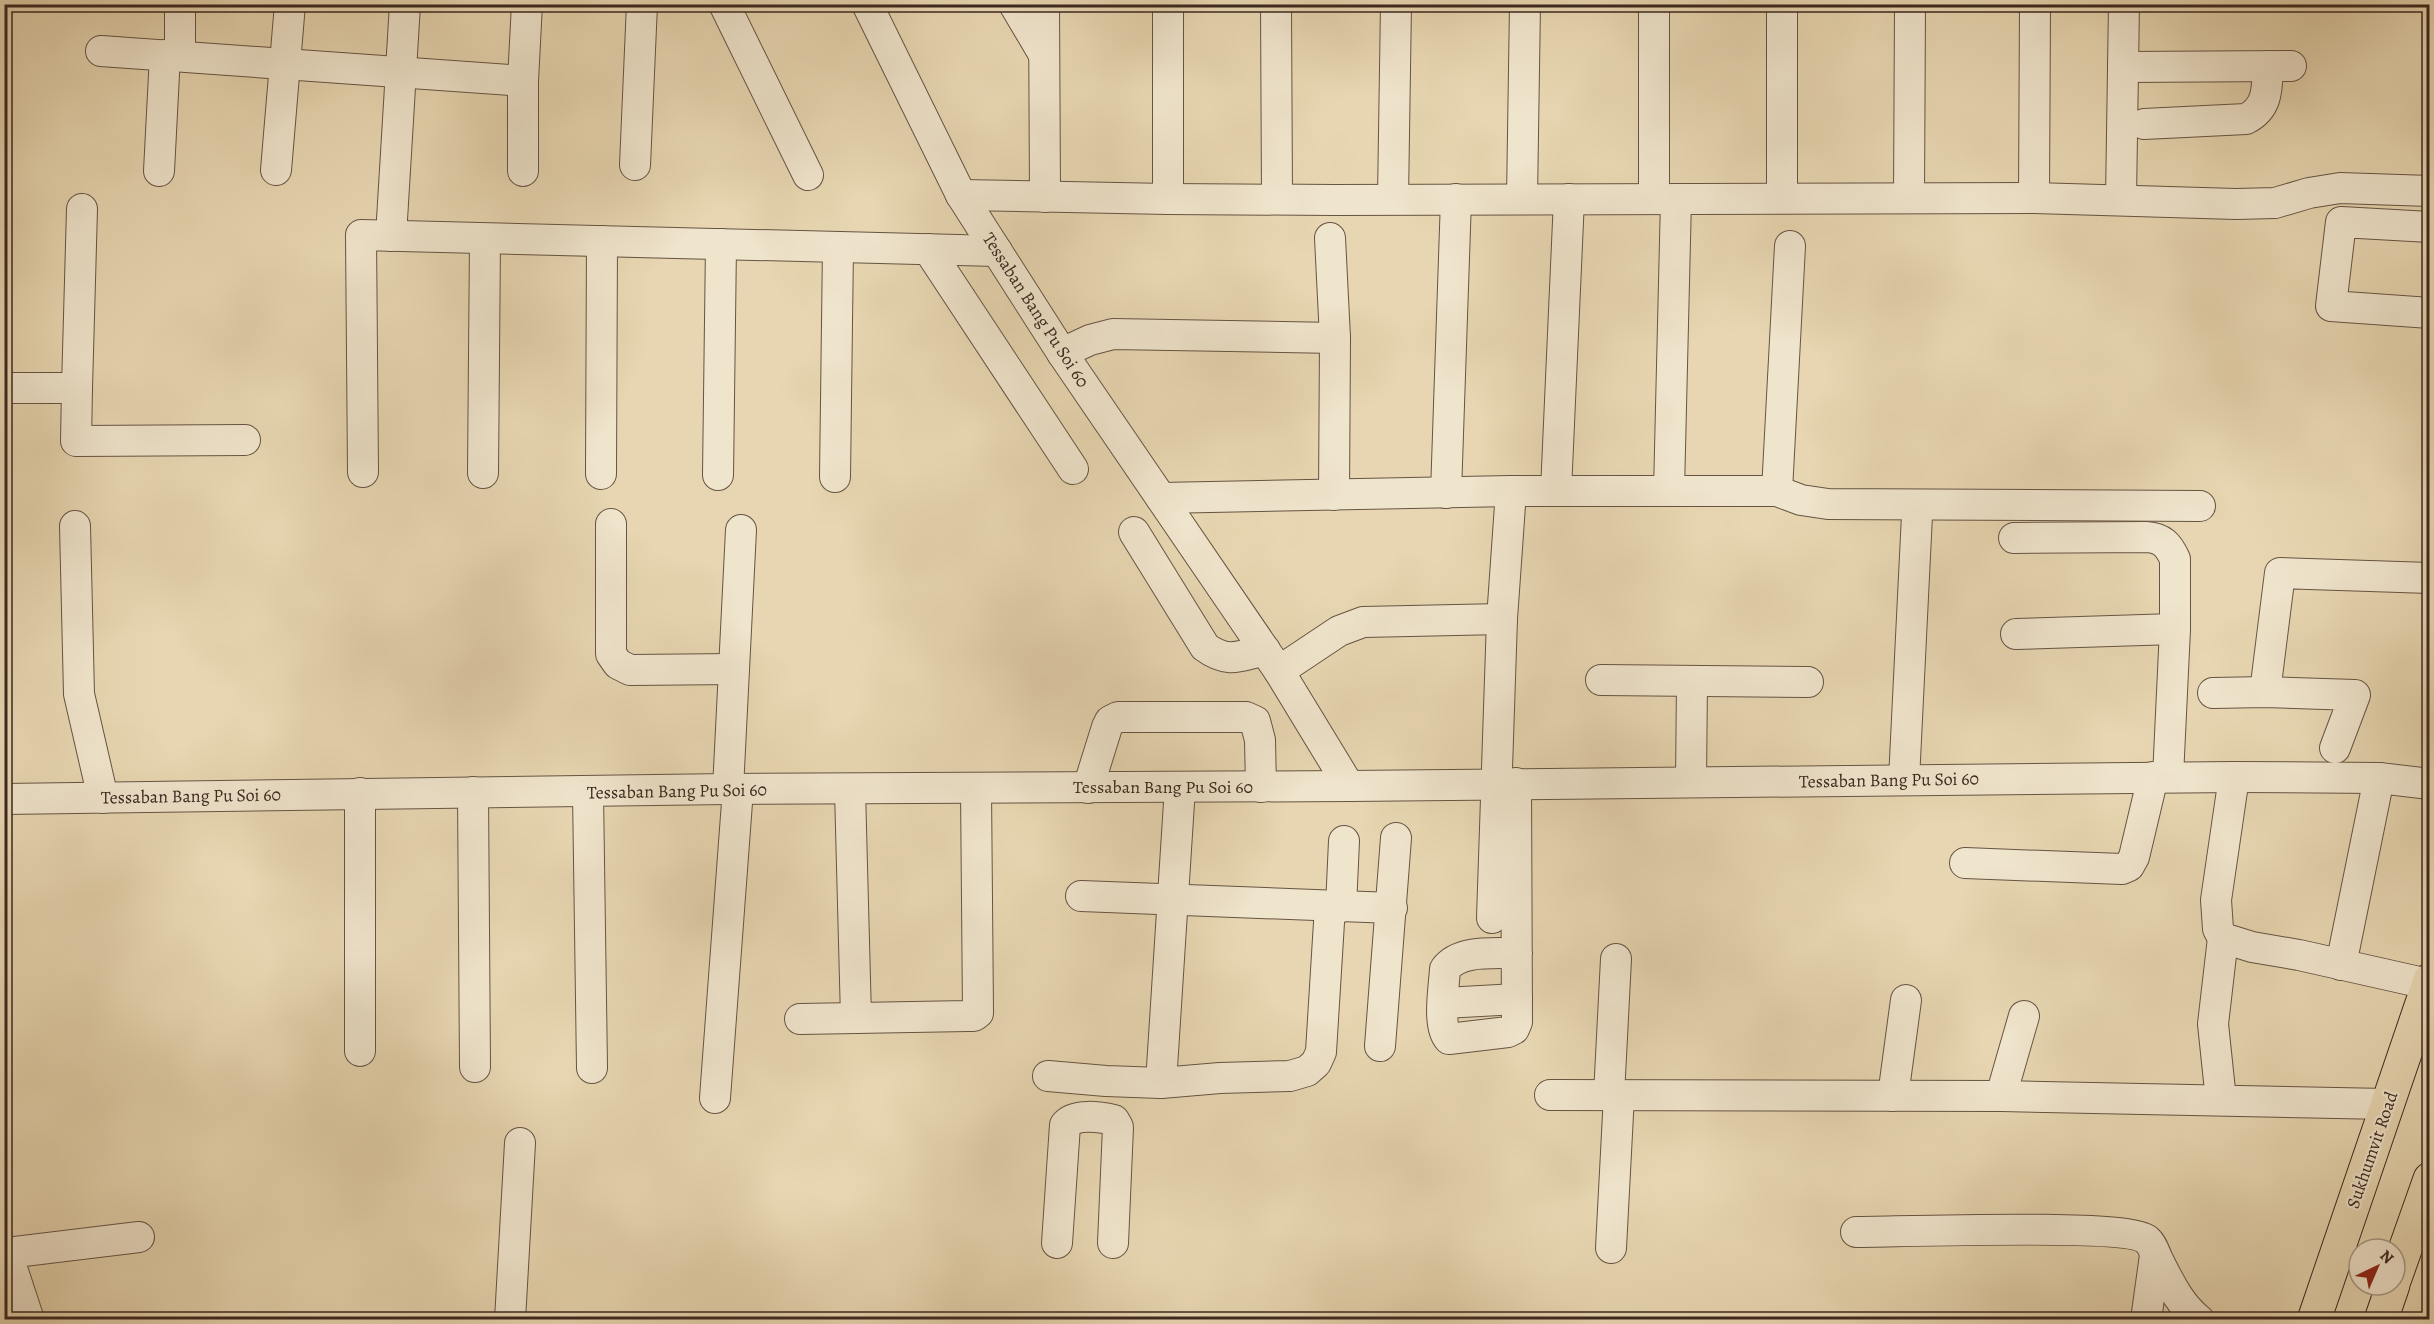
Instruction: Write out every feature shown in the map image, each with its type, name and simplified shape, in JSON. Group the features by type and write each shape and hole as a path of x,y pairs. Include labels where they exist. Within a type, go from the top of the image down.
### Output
{"highway":[{"name":"Sukhumvit Road","path":"2314,1320 2429,982"},
{"path":"2407,1244 2430,1179"},
{"path":"2380,1320 2389,1297"}],"street":[{"path":"159,171 180,4"},
{"path":"276,170 287,63 290,4"},
{"path":"391,236 405,4"},
{"path":"524,171 523,81 527,4"},
{"path":"635,165 642,4"},
{"path":"724,4 808,174"},
{"name":"Tessaban Bang Pu Soi 60","path":"867,4 961,195 1062,353 1272,661 1349,786"},
{"path":"1014,4 1043,53"},
{"path":"1044,4 1045,197"},
{"path":"1168,4 1168,200"},
{"path":"1276,4 1277,199"},
{"path":"1393,199 1396,4"},
{"path":"1522,199 1525,4"},
{"path":"1654,4 1665,199 1669,491"},
{"path":"1782,4 1782,198"},
{"path":"1909,198 1910,4"},
{"path":"2034,198 2035,4"},
{"path":"2121,199 2124,4"},
{"path":"101,51 523,81"},
{"path":"2123,67 2280,66 2265,102 2257,114 2246,119 2144,124"},
{"path":"961,195 1168,200 2034,198 2236,204 2274,202 2340,188 2430,191"},
{"path":"1446,493 1456,199"},
{"path":"1556,491 1569,199"},
{"path":"82,209 75,441 245,440"},
{"path":"2430,228 2341,222 2331,306 2430,313"},
{"path":"363,472 361,235 997,251"},
{"path":"483,473 485,238"},
{"path":"1330,238 1335,338 1334,495"},
{"path":"601,474 602,241"},
{"path":"718,475 721,244"},
{"path":"1777,491 1790,246"},
{"path":"835,477 838,247"},
{"path":"928,249 1073,469"},
{"path":"1062,353 1090,340 1113,334 1335,338"},
{"path":"4,388 77,388"},
{"path":"1511,491 1502,620 1506,784 1517,953 1517,999 1444,1003 1445,969 1453,960 1465,956 1517,953"},
{"path":"1161,498 1511,491 1777,491 1801,500 1828,504 2199,506"},
{"path":"1904,780 1917,515"},
{"path":"611,524 612,654 618,664 630,670 734,669"},
{"path":"75,526 79,694 103,798"},
{"path":"714,1098 733,789 734,669 741,530"},
{"path":"1134,532 1205,647 1218,656 1272,661 1363,622 1502,620"},
{"path":"1965,863 2122,869 2129,866 2160,777 2175,629 2175,559 2167,544 2158,538 2014,538"},
{"path":"2265,692 2280,573 2430,578"},
{"path":"2016,634 2175,629"},
{"path":"1601,680 1808,682"},
{"path":"1691,782 1692,681"},
{"path":"2213,693 2355,695 2335,748"},
{"path":"1088,788 1110,721 1118,717 1246,717 1255,721 1260,740 1261,786"},
{"name":"Tessaban Bang Pu Soi 60","path":"4,799 733,789 1349,786 2160,777 2379,778 2430,784"},
{"path":"2234,777 2216,900 2217,929 2223,938 2252,947 2429,982"},
{"path":"2341,965 2379,778"},
{"path":"1492,918 1506,784"},
{"path":"1161,1083 1180,787"},
{"path":"800,1019 974,1016 978,1013 976,789"},
{"path":"850,790 856,1018"},
{"path":"473,792 475,1068"},
{"path":"588,792 592,1068"},
{"path":"360,793 360,1051"},
{"path":"1380,1046 1396,838"},
{"path":"1048,1076 1161,1083 1290,1076 1307,1071 1316,1063 1321,1052 1335,906 1344,841"},
{"path":"1081,896 1392,908"},
{"path":"2221,1100 2213,1024 2223,938"},
{"path":"1611,1248 1616,958"},
{"path":"1893,1096 1906,1000"},
{"path":"2001,1096 2024,1016"},
{"path":"1105,1118 1106,1081"},
{"path":"1550,1095 2001,1096 2387,1104"},
{"path":"1057,1243 1065,1125 1068,1120 1075,1118 1105,1118 1114,1120 1118,1126 1113,1243"},
{"path":"510,1320 520,1143"},
{"path":"1856,1232 2118,1231 2140,1235 2149,1241 2177,1297 2199,1320"},
{"path":"29,1320 8,1253 139,1237"},
{"path":"2146,1320 2155,1255"}]}
